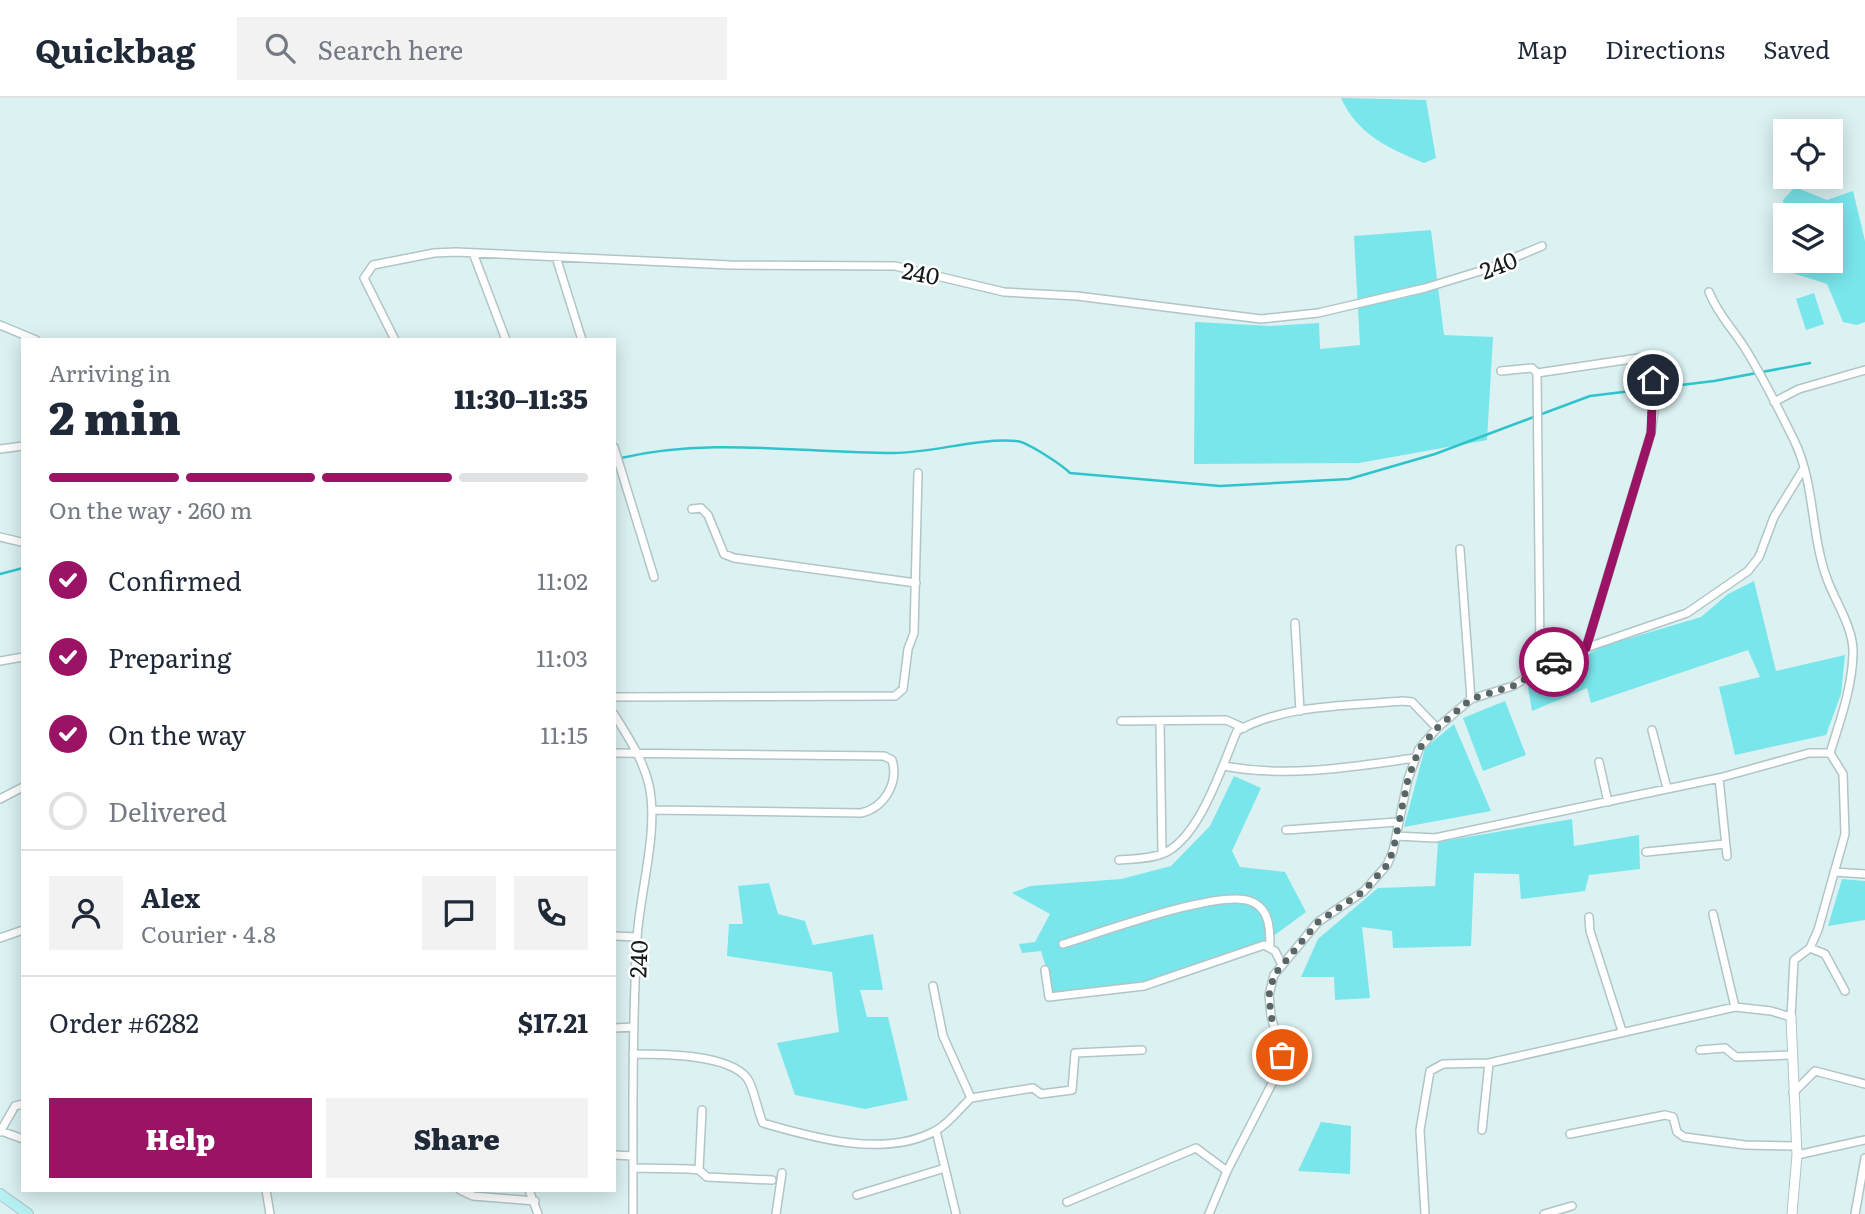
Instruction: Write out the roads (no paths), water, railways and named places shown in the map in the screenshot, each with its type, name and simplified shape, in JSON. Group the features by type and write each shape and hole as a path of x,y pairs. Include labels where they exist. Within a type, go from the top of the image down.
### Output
{"main road":[{"path":"0,1194 28,1214"}],"street":[{"name":"240","path":"394,338 367,289 364,278 369,268 434,253 730,265 895,266 1004,292 1091,298 1261,319 1318,313 1425,288 1490,268 1542,246"},
{"path":"473,253 505,338"},
{"path":"556,257 581,338"},
{"path":"1709,292 1717,310 1746,349 1796,443 1810,484 1827,580 1851,636 1853,653 1845,705 1830,753 1843,774 1845,834 1810,948 1794,960 1791,1017 1796,1151 1792,1214"},
{"path":"0,325 31,338"},
{"path":"1537,373 1652,356 1655,404 1651,433 1586,648"},
{"path":"1501,371 1532,368 1537,373 1540,653 1535,672"},
{"path":"1774,402 1799,389 1865,370"},
{"path":"0,449 21,446"},
{"path":"616,453 654,577"},
{"path":"1209,1214 1227,1171 1281,1066 1282,1055 1271,1016 1269,995 1274,975 1318,922 1376,880 1387,865 1415,758 1437,728 1471,699 1513,686 1535,672 1586,648 1687,613 1748,571 1759,557 1774,517 1804,468"},
{"path":"616,697 895,696 903,689 908,649 914,633 918,473"},
{"path":"692,509 701,508 708,515 724,554 734,558 916,583"},
{"path":"0,537 21,542"},
{"path":"1460,549 1471,699"},
{"path":"1295,623 1300,711"},
{"path":"0,661 21,657"},
{"path":"1119,860 1161,854 1175,846 1188,832 1224,766 1237,732 1244,728 1286,712 1412,702 1437,728"},
{"name":"240","path":"616,717 638,753 649,786 652,810 637,937 633,1054 633,1214"},
{"path":"1121,721 1226,720 1244,728"},
{"path":"1160,722 1161,854"},
{"path":"1652,730 1667,788"},
{"path":"616,753 884,756 892,760 894,766 885,799 877,807 861,813 652,810"},
{"path":"1396,836 1435,838 1719,778 1809,753 1830,753"},
{"path":"1224,766 1252,771 1304,773 1415,758"},
{"path":"1599,762 1608,802"},
{"path":"1719,778 1727,856"},
{"path":"0,799 21,788"},
{"path":"1286,830 1397,821"},
{"path":"1646,852 1725,844"},
{"path":"1834,872 1865,874"},
{"path":"1063,944 1220,898 1250,901 1259,906 1270,928 1270,947 1282,965"},
{"path":"1713,914 1735,1007"},
{"path":"1589,917 1590,931 1622,1031"},
{"path":"0,938 21,931"},
{"path":"616,936 637,937"},
{"path":"1045,970 1049,997 1144,986 1254,946 1270,947"},
{"path":"1810,948 1825,954 1845,991"},
{"path":"933,986 943,1035 971,1098"},
{"path":"1425,1214 1420,1130 1430,1071 1443,1064 1489,1063 1735,1007 1771,1011 1791,1017"},
{"path":"616,1028 634,1027"},
{"path":"1700,1050 1725,1048 1737,1057 1792,1055"},
{"path":"633,1054 661,1054 735,1065 749,1080 755,1107 764,1123 838,1142 888,1143 936,1131 971,1098 1033,1088 1041,1094 1072,1090 1075,1053 1142,1050"},
{"path":"1482,1130 1489,1063"},
{"path":"1793,1093 1815,1071 1865,1084"},
{"path":"21,1104 15,1106 0,1132 21,1138"},
{"path":"699,1170 702,1110"},
{"path":"1570,1134 1665,1115 1673,1117 1677,1132 1684,1137 1745,1146 1796,1151 1865,1140"},
{"path":"936,1131 956,1214"},
{"path":"1067,1202 1196,1148 1227,1171"},
{"path":"616,1155 633,1156"},
{"path":"1855,1214 1865,1158"},
{"path":"633,1168 699,1170 707,1177 772,1180"},
{"path":"857,1195 945,1168"},
{"path":"776,1214 782,1173"},
{"path":"266,1192 270,1214"},
{"path":"464,1192 473,1196 535,1201"},
{"path":"530,1192 538,1214"},
{"path":"1544,1214 1572,1206"}],"waterway":[{"path":"621,458 689,448 893,453 1016,441 1052,459 1070,473 1220,486 1349,479 1435,454 1590,396 1714,381 1810,363"},
{"path":"0,574 21,569"}]}
